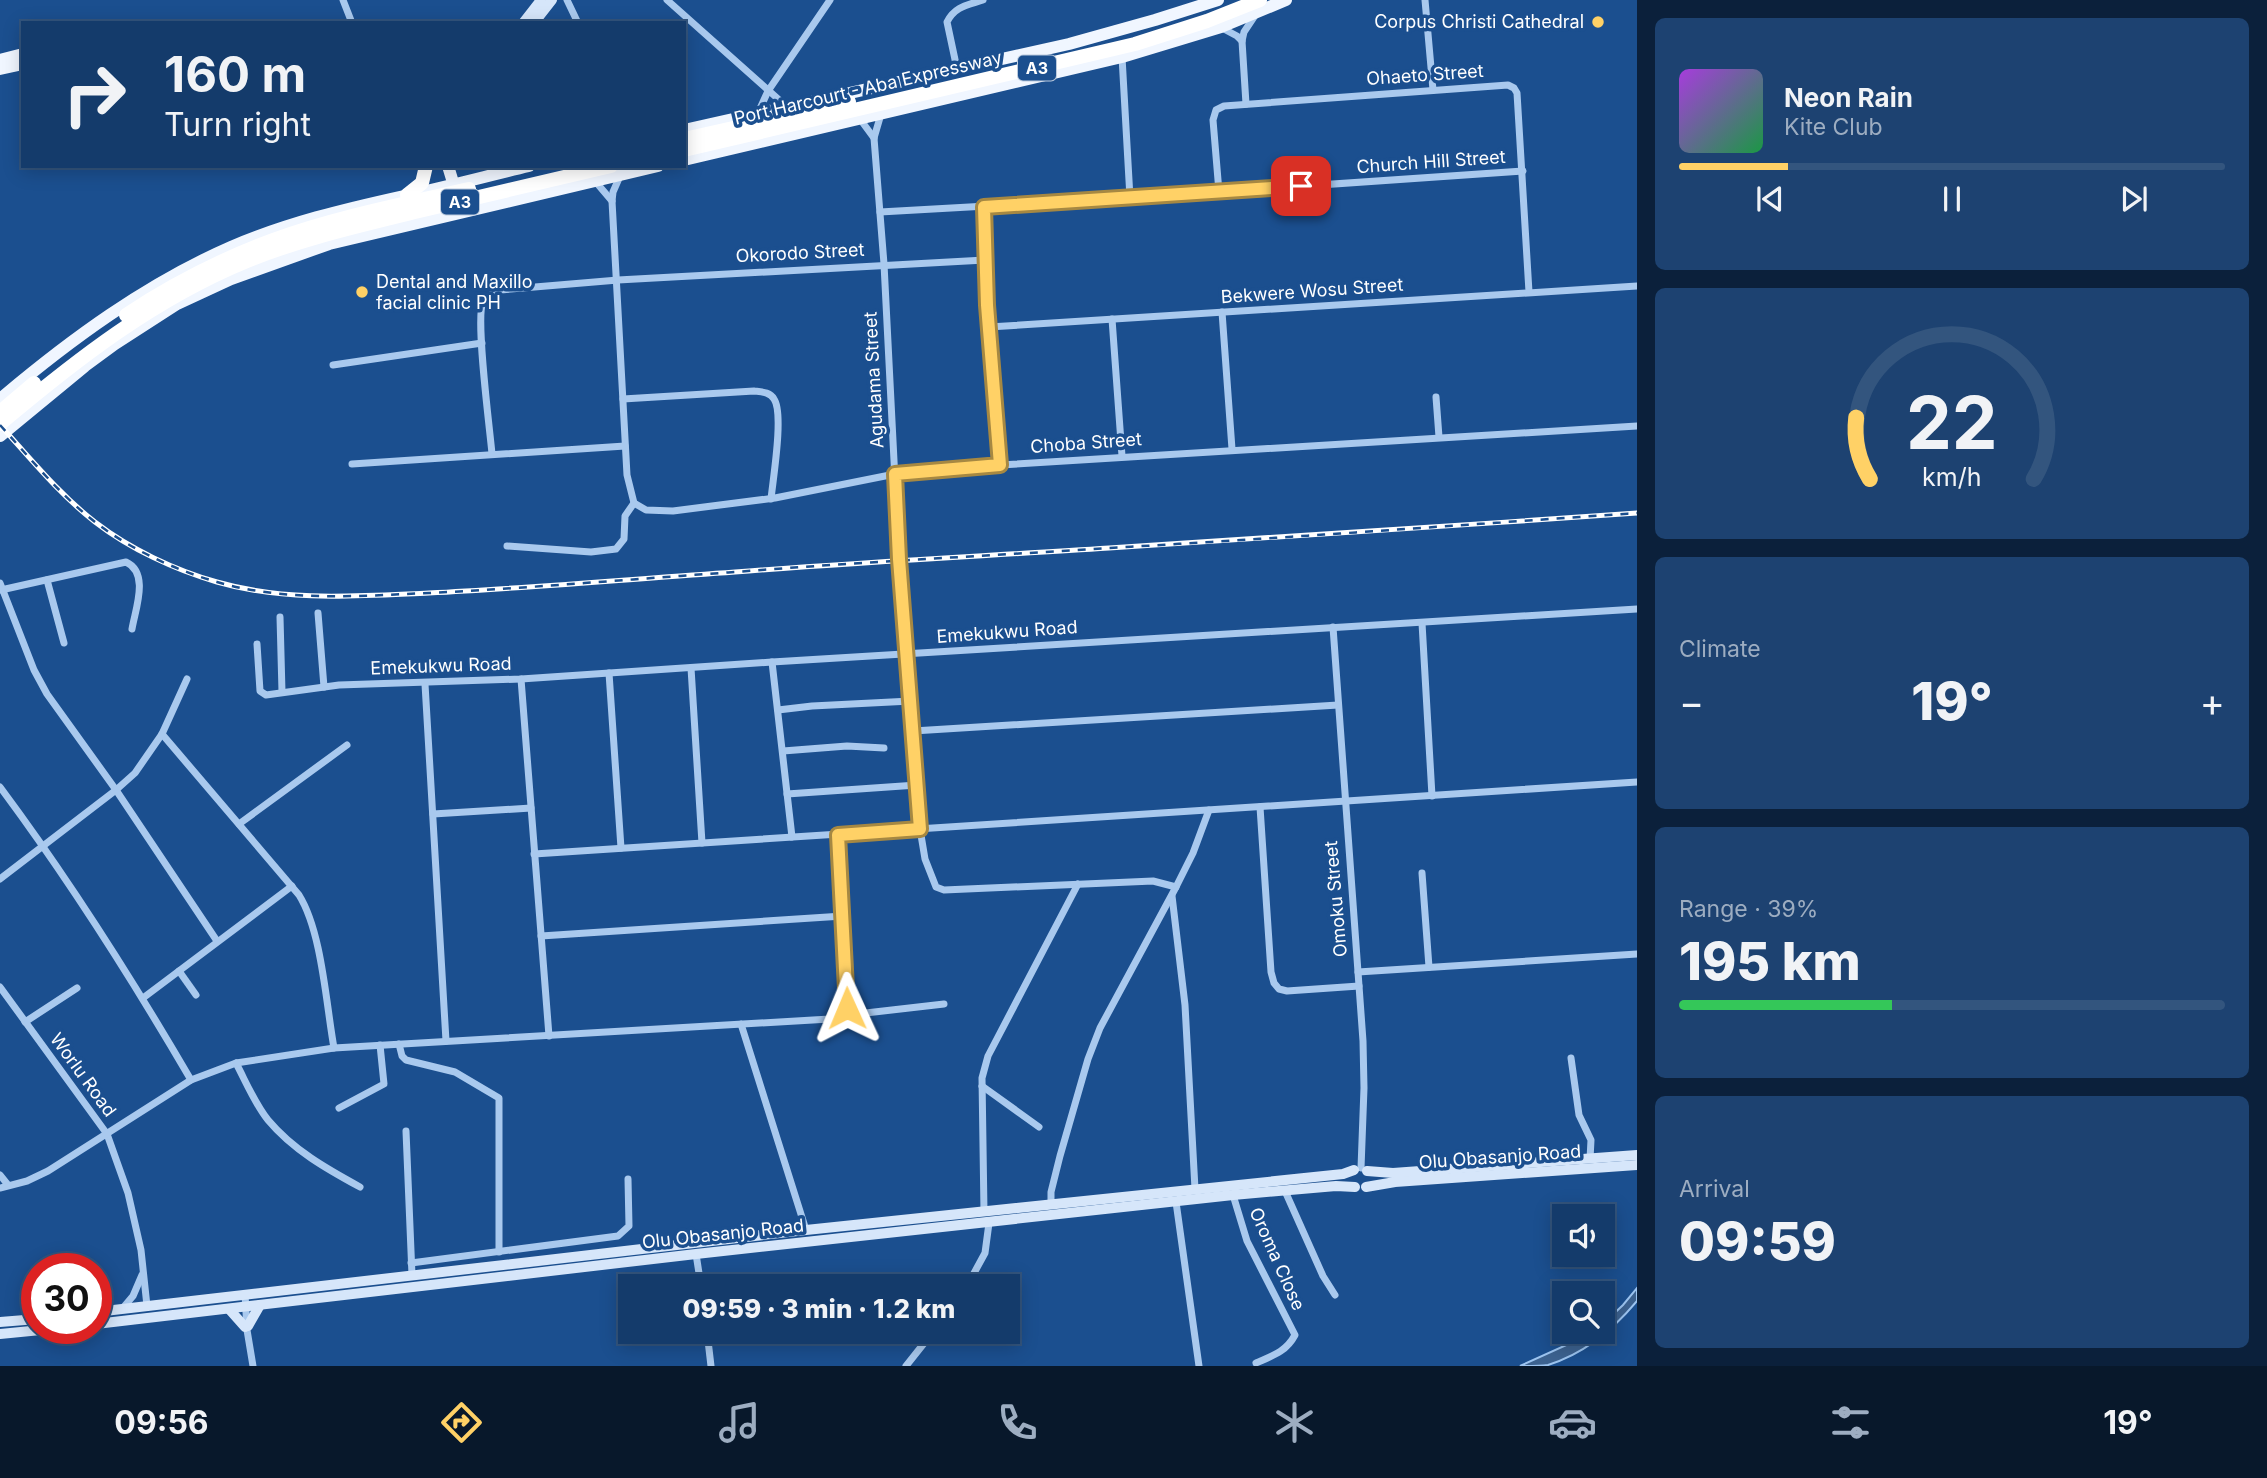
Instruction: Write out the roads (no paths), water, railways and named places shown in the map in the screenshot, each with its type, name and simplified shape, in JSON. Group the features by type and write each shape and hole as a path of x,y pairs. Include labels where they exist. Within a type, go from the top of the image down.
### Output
{"highway":[{"name":"Port Harcourt - Aba Expressway","path":"686,149 1104,43 1222,1"},
{"name":"Port Harcourt - Aba Expressway","path":"686,139 812,116 1135,44 1260,4"},
{"path":"407,195 422,183 426,168"},
{"name":"A3","path":"0,412 76,350 144,303 231,258 306,234 561,168"},
{"name":"A3","path":"306,234 615,171"},
{"name":"A3","path":"0,424 15,402"}],"main road":[{"path":"536,21 552,0"},
{"path":"686,160 1122,57 1221,27 1260,4 1286,0"},
{"path":"524,21 539,1"},
{"path":"686,130 1111,33 1222,1"},
{"path":"0,60 21,55"},
{"path":"0,69 21,64"},
{"path":"449,168 461,212"},
{"path":"0,436 15,402 62,349 150,288 208,258 274,230 337,211 521,168"},
{"path":"534,168 543,178 539,195"},
{"path":"15,402 85,366 177,304 258,268 320,246 595,181 615,171 641,168"},
{"name":"Olu Obasanjo Road","path":"112,1322 696,1254 986,1218 1051,1205 1361,1170 1393,1173 1637,1155"},
{"name":"Olu Obasanjo Road","path":"112,1310 806,1230 986,1218 1336,1186 1360,1187 1404,1181 1637,1165"},
{"path":"1361,1170 1371,1180 1360,1187 1350,1179 1361,1170"},
{"path":"229,1309 247,1328 260,1305"},
{"path":"0,1322 21,1320"},
{"path":"0,1334 21,1332"}],"street":[{"path":"344,0 351,21"},
{"path":"567,0 577,21"},
{"path":"667,0 786,106"},
{"path":"758,113 768,91 830,0"},
{"path":"957,69 947,22 954,11 962,6 984,0"},
{"path":"1424,0 1433,90"},
{"path":"1246,104 1241,41 1260,4"},
{"path":"1221,27 1241,41"},
{"path":"1122,57 1130,198"},
{"name":"Ohaeto Street","path":"1219,192 1213,120 1216,110 1224,106 1508,85 1517,93 1530,292"},
{"path":"874,138 881,114"},
{"path":"860,119 874,138"},
{"name":"Agudama Street","path":"874,138 884,264 899,559 920,829 931,877 936,887 941,890 1078,884"},
{"path":"507,546 591,552 616,549 624,539 625,516 634,503 627,475 625,446 612,201 615,171"},
{"name":"Church Hill Street","path":"880,212 1522,171"},
{"path":"595,181 612,201"},
{"path":"984,207 989,327 1000,465"},
{"name":"Okorodo Street","path":"492,454 482,343 483,303 491,294 500,290 618,280 985,260"},
{"name":"Bekwere Wosu Street","path":"989,327 1637,286"},
{"path":"1222,312 1232,449"},
{"path":"1112,319 1122,456"},
{"path":"333,365 482,343"},
{"path":"623,400 754,391 772,396 777,405 779,423 771,499"},
{"path":"1436,397 1440,437"},
{"name":"Choba Street","path":"634,503 646,510 673,511 771,499 895,474 1122,456 1637,426"},
{"path":"352,464 625,446"},
{"path":"132,629 140,581 131,565 119,562 47,580 1,587 34,670 47,694 116,790 217,941"},
{"path":"47,580 64,643"},
{"name":"Emekukwu Road","path":"282,692 324,687 522,680 1637,609"},
{"path":"318,613 324,687"},
{"path":"257,644 260,691 263,695 282,692 279,617"},
{"path":"1422,623 1433,796"},
{"name":"Omoku Street","path":"1333,627 1359,986 1364,1088 1361,1170"},
{"path":"772,662 792,837"},
{"path":"691,668 702,843"},
{"path":"609,673 621,848"},
{"path":"0,879 135,773 162,734 187,679"},
{"path":"522,680 549,1036"},
{"path":"425,684 446,1041"},
{"path":"778,710 911,701"},
{"path":"913,731 1338,705"},
{"path":"162,734 292,886 308,909 334,1048"},
{"path":"239,824 347,745"},
{"path":"783,751 847,746 884,748"},
{"path":"534,854 1637,782"},
{"path":"788,794 917,785"},
{"path":"0,787 3,799 43,845 144,998 191,1080"},
{"path":"1260,807 1271,972 1274,983 1279,989 1287,991 1359,986"},
{"path":"433,814 531,808"},
{"path":"1051,1205 1051,1192 1060,1156 1096,1039 1193,853 1209,810"},
{"path":"0,1175 4,1186 27,1181 48,1171 191,1080 236,1063 334,1048 839,1017 845,1012 848,1003 838,835"},
{"path":"1422,873 1429,967"},
{"path":"974,1274 985,1253 982,1086 988,1056 1078,884 1153,881 1176,887"},
{"path":"144,998 292,886"},
{"path":"1172,895 1185,1005 1195,1189"},
{"path":"541,936 843,916"},
{"path":"1358,972 1637,954"},
{"path":"178,971 196,995"},
{"name":"Worlu Road","path":"0,987 107,1134 128,1193 144,1271 147,1306"},
{"path":"25,1022 78,988"},
{"path":"845,1012 858,1014 944,1004"},
{"path":"741,1024 806,1230"},
{"path":"399,1044 406,1060 455,1072 499,1098 499,1252"},
{"path":"339,1108 384,1084 380,1045"},
{"path":"1571,1058 1579,1115 1591,1140 1590,1158"},
{"path":"236,1063 267,1119 283,1135 314,1161 360,1186"},
{"path":"982,1086 1039,1127"},
{"path":"406,1131 412,1275"},
{"path":"411,1263 618,1236 629,1226 628,1179"},
{"path":"1284,1191 1335,1296"},
{"name":"Oroma Close","path":"1233,1195 1247,1241 1294,1335 1289,1346 1280,1353 1256,1363"},
{"path":"1176,1202 1199,1366"},
{"path":"696,1254 699,1274"},
{"path":"122,1309 133,1296 144,1271"},
{"path":"243,1294 253,1366"},
{"path":"708,1344 711,1366"},
{"path":"906,1366 923,1344"}],"water":[{"path":"1637,1288 1637,1301 1615,1325 1615,1313"},
{"path":"1569,1344 1591,1344 1548,1365 1520,1366"}],"railway":[{"path":"0,425 69,500 123,541 169,565 217,582 269,593 296,595 349,596 467,591 1637,513"}],"place":[{"name":"Corpus Christi Cathedral","path":"1598,22"},
{"name":"Dental and Maxillo facial clinic PH","path":"362,292"}]}
